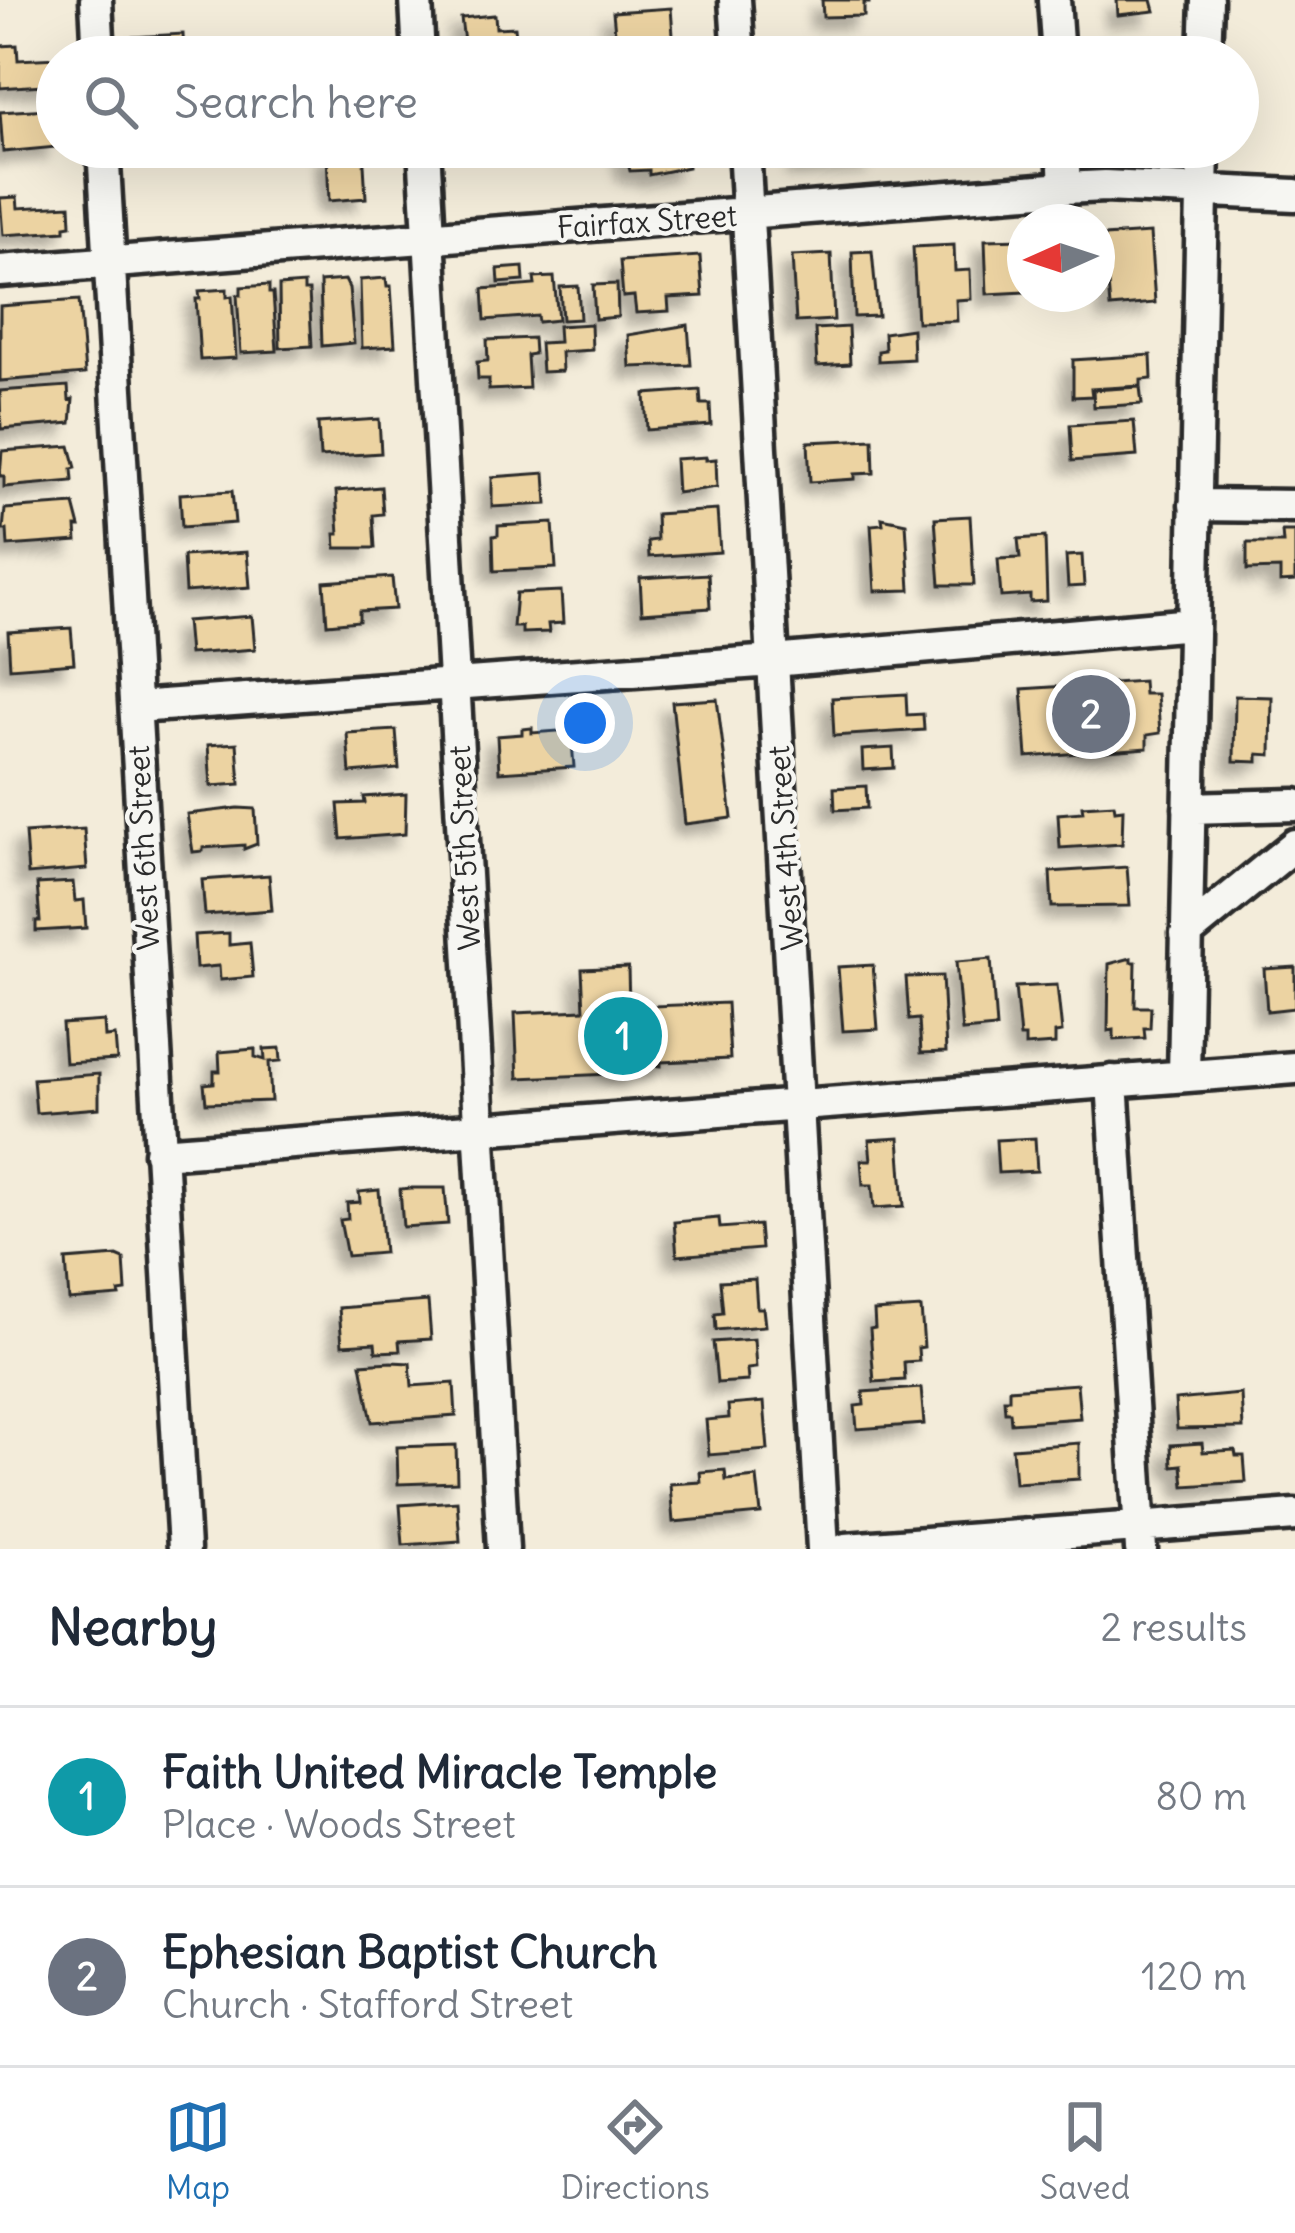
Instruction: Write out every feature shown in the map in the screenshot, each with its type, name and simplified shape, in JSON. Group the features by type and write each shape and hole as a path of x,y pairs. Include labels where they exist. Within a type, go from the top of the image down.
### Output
{"street":[{"path":"96,0 97,36"},
{"path":"416,0 418,36"},
{"path":"735,0 738,36"},
{"path":"1054,0 1057,36"},
{"path":"1206,36 1207,0"},
{"name":"West 6th Street","path":"104,168 184,1549"},
{"name":"West 5th Street","path":"425,168 503,1549"},
{"name":"West 4th Street","path":"745,168 823,1549"},
{"path":"1064,168 1065,188"},
{"path":"1184,1076 1203,168"},
{"name":"Fairfax Street","path":"0,272 1065,188 1295,195"},
{"path":"1195,505 1295,506"},
{"path":"136,707 773,661 1192,624"},
{"path":"1189,808 1295,805"},
{"path":"1186,934 1295,845"},
{"path":"160,1153 1295,1068"},
{"path":"1112,1081 1140,1538"},
{"path":"846,1549 1140,1538 1295,1515"}],"building":[{"path":"822,0 869,3 864,3 864,16 823,17"},
{"path":"1117,0 1152,0 1155,11 1118,15"},
{"path":"671,8 673,36 615,36 613,12"},
{"path":"495,15 496,28 515,27 516,36 463,36 461,18"},
{"path":"17,45 18,60 36,59 36,85 0,88 0,46"},
{"path":"36,110 36,149 3,152 0,112"},
{"path":"328,168 364,168 366,198 329,201"},
{"path":"683,168 649,175 649,170 630,171"},
{"path":"17,197 18,208 70,205 71,225 65,231 3,235 0,198"},
{"path":"1150,233 1155,303 1115,307 1115,235"},
{"path":"1007,239 1007,293 987,294 985,240"},
{"path":"954,245 955,271 970,270 971,299 956,300 957,321 917,322 913,247"},
{"path":"872,251 878,316 854,317 852,252"},
{"path":"831,254 834,320 796,322 792,256"},
{"path":"700,256 703,296 668,298 669,311 636,313 634,296 623,297 620,261"},
{"path":"523,267 524,281 499,283 498,269"},
{"path":"554,277 558,320 538,322 537,316 485,320 483,289 535,285 534,278"},
{"path":"386,278 391,286 395,346 362,348 360,280"},
{"path":"345,280 354,343 322,346 320,282"},
{"path":"304,284 304,291 309,291 312,346 280,348 279,286"},
{"path":"617,284 618,317 595,319 593,285"},
{"path":"269,285 277,351 241,353 237,295 241,287"},
{"path":"578,286 580,319 562,320 560,287"},
{"path":"227,289 227,297 232,296 236,358 200,360 199,291"},
{"path":"79,300 85,374 0,381 0,306"},
{"path":"591,324 592,350 561,352 562,371 542,372 540,343 559,342 558,326"},
{"path":"688,325 691,365 630,367 628,335"},
{"path":"848,327 850,364 817,366 815,329"},
{"path":"912,329 913,359 878,361 878,351 885,350 884,333"},
{"path":"533,338 534,354 527,355 529,388 489,390 489,379 478,379 477,362 488,361 487,340"},
{"path":"1151,355 1152,379 1141,380 1141,386 1091,389 1092,396 1073,397 1073,360"},
{"path":"68,386 69,400 73,399 71,423 1,429 0,391"},
{"path":"1140,387 1142,404 1094,407 1093,390"},
{"path":"700,390 701,404 710,404 711,425 647,430 645,394"},
{"path":"379,419 381,453 320,457 318,423"},
{"path":"1134,421 1137,456 1072,461 1070,425"},
{"path":"873,439 874,473 810,482 808,442"},
{"path":"70,446 76,468 72,469 73,481 4,487 2,451"},
{"path":"675,459 716,459 717,487 677,493"},
{"path":"545,473 547,504 492,507 492,477"},
{"path":"381,487 383,514 373,515 375,548 336,548 336,491"},
{"path":"232,491 235,523 182,527 180,494"},
{"path":"74,504 80,527 76,527 77,541 8,546 7,530 3,530 5,509"},
{"path":"717,510 720,552 649,557 648,541 657,540 656,514"},
{"path":"970,516 974,585 940,585 935,518"},
{"path":"882,518 906,523 910,590 875,591 871,525 883,524"},
{"path":"553,523 556,568 494,571 493,536 498,535 498,526"},
{"path":"1282,531 1295,531 1295,581 1280,582 1280,569 1247,570 1247,543 1283,543"},
{"path":"1045,537 1047,601 1030,602 1030,595 1001,597 998,559 1020,558 1018,539"},
{"path":"247,552 250,587 185,592 183,556"},
{"path":"1082,555 1084,586 1068,587 1066,556"},
{"path":"708,574 710,608 642,613 640,578"},
{"path":"392,577 395,609 359,611 359,621 327,624 324,582"},
{"path":"561,591 563,623 548,624 549,632 522,633 522,627 513,627 516,593"},
{"path":"252,616 255,649 189,654 186,621"},
{"path":"71,628 74,663 10,668 8,632"},
{"path":"1143,681 1144,694 1157,694 1160,733 1147,735 1147,748 1027,757 1022,689"},
{"path":"906,694 907,715 923,714 924,730 834,736 832,698"},
{"path":"1235,696 1272,697 1271,755 1258,754 1258,762 1234,761"},
{"path":"717,699 732,818 685,824 672,702"},
{"path":"532,728 532,733 571,730 574,767 499,772 497,736 522,734 522,729"},
{"path":"396,730 399,769 350,773 347,733"},
{"path":"237,743 240,784 211,786 208,745"},
{"path":"893,748 894,768 863,770 862,750"},
{"path":"866,786 867,808 835,810 834,788"},
{"path":"406,794 405,834 341,839 338,804"},
{"path":"1114,804 1115,810 1123,809 1122,844 1060,848 1058,814 1083,812 1082,806"},
{"path":"255,809 257,844 193,852 187,814"},
{"path":"84,829 87,869 28,874 25,833"},
{"path":"1127,867 1130,906 1052,907 1050,872"},
{"path":"269,875 272,910 205,915 202,880"},
{"path":"73,882 75,901 84,900 86,928 36,931 36,921 40,921 37,884"},
{"path":"229,933 229,945 250,943 253,977 220,980 219,966 196,968 194,935"},
{"path":"1131,958 1136,962 1135,1007 1151,1007 1150,1028 1144,1028 1145,1038 1114,1040 1114,1030 1108,1031 1109,964"},
{"path":"991,959 996,1028 962,1031 956,962"},
{"path":"873,965 878,1029 843,1031 838,967"},
{"path":"628,967 629,1007 727,1003 730,1059 661,1062 661,1066 634,1063 635,1073 518,1078 515,1013 584,1010 582,969"},
{"path":"1295,967 1295,1008 1267,1011 1264,969"},
{"path":"942,976 946,1052 921,1053 919,1019 909,1020 906,977"},
{"path":"1057,985 1062,1032 1055,1033 1055,1044 1025,1046 1015,987"},
{"path":"104,1021 105,1037 115,1036 117,1060 65,1063 62,1024"},
{"path":"280,1048 281,1061 269,1062 271,1101 206,1103 204,1084 214,1083 214,1071 220,1071 219,1052 255,1049 255,1057 265,1060 264,1049"},
{"path":"99,1074 99,1108 36,1113 33,1079"},
{"path":"899,1138 904,1206 874,1208 872,1185 863,1185 861,1160 871,1160 869,1140"},
{"path":"1035,1138 1037,1171 998,1173 996,1140"},
{"path":"445,1188 448,1224 403,1227 400,1189"},
{"path":"379,1190 384,1253 347,1256 340,1220 348,1219 347,1203 360,1202 359,1192"},
{"path":"719,1218 720,1228 759,1225 761,1249 677,1256 674,1222"},
{"path":"124,1259 126,1291 119,1292 120,1296 69,1300 66,1260"},
{"path":"755,1279 757,1308 763,1308 765,1326 716,1330 715,1314 723,1313 720,1281"},
{"path":"428,1301 431,1339 399,1341 400,1351 376,1352 375,1343 342,1345 339,1308"},
{"path":"921,1308 924,1347 918,1348 919,1361 904,1362 905,1380 874,1382 870,1329 875,1328 874,1311"},
{"path":"754,1339 756,1368 747,1369 748,1381 717,1383 713,1342"},
{"path":"410,1363 412,1386 454,1383 456,1416 372,1422 361,1364"},
{"path":"1077,1384 1080,1418 1011,1423 1010,1412 1005,1412 1009,1389"},
{"path":"921,1388 924,1424 857,1429 855,1406 864,1405 863,1392"},
{"path":"1241,1394 1243,1428 1177,1429 1175,1400"},
{"path":"764,1402 768,1450 709,1455 706,1420 729,1418 728,1405"},
{"path":"1079,1443 1079,1479 1015,1483 1012,1448"},
{"path":"1202,1443 1203,1452 1235,1450 1236,1456 1244,1456 1246,1482 1184,1486 1182,1465 1172,1466 1171,1445"},
{"path":"456,1445 457,1482 398,1484 397,1447"},
{"path":"725,1470 726,1480 757,1477 761,1514 673,1522 670,1484 701,1482 700,1472"},
{"path":"457,1501 460,1541 403,1545 400,1505"}],"place":[{"name":"Ephesian Baptist Church","path":"1091,714"},
{"name":"Faith United Miracle Temple","path":"623,1036"}]}
